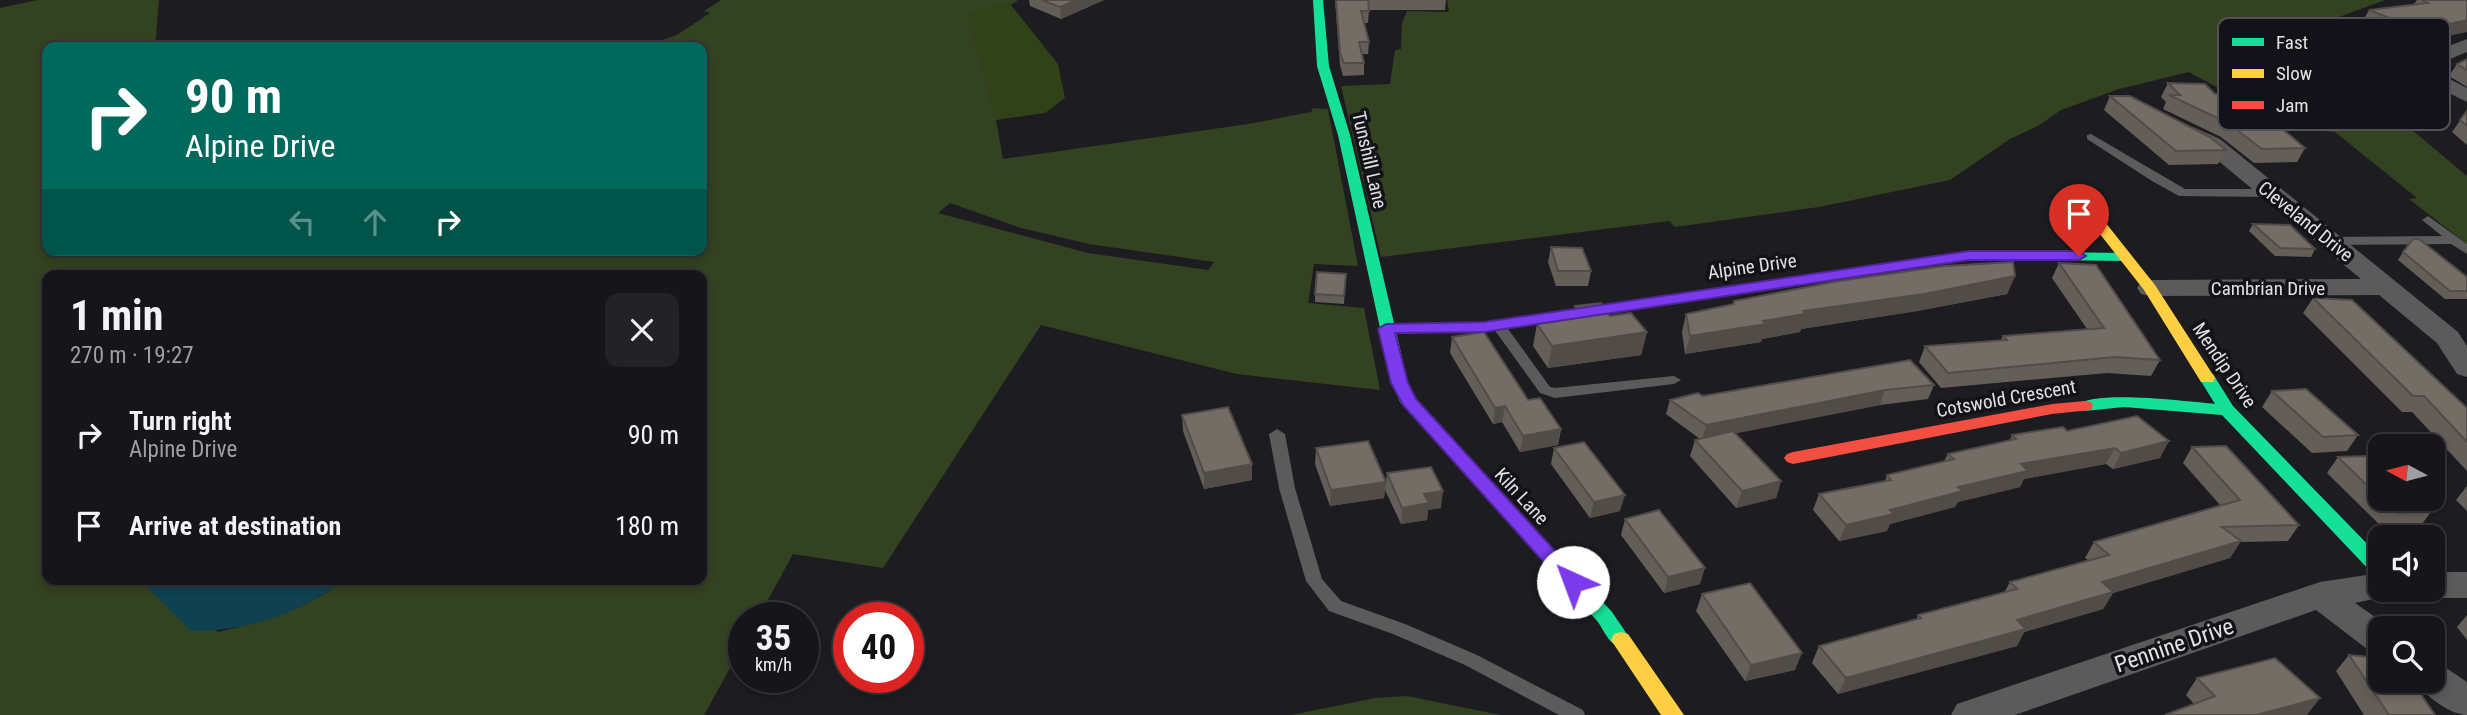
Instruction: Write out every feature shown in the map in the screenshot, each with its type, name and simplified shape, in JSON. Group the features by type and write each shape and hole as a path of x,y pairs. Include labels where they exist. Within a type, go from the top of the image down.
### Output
{"street":[{"name":"Tunshill Lane","path":"1318,0 1323,65 1344,135 1386,329"},
{"path":"2450,52 2467,45"},
{"path":"2450,87 2467,96"},
{"name":"Cleveland Drive","path":"2168,121 2212,144 2448,338 2467,368"},
{"name":"Mendip Drive","path":"2081,201 2150,288 2227,410 2368,557"},
{"name":"Alpine Drive","path":"1386,329 1498,325 1969,255 2124,257"},
{"name":"Cambrian Drive","path":"2150,288 2385,287"},
{"name":"Kiln Lane","path":"1386,329 1399,383 1408,402 1605,617 1673,715"},
{"name":"Cotswold Crescent","path":"1793,458 2052,409 2124,402 2227,410"},
{"path":"2445,585 2467,585"},
{"name":"Pennine Drive","path":"1970,715 2320,595 2368,588"},
{"path":"2320,595 2368,630"},
{"path":"2445,686 2467,702"}],"lane":[{"path":"2091,137 2183,193 2271,193"},
{"path":"2428,220 2467,250"},
{"path":"2330,241 2454,240"},
{"path":"1498,325 1545,390 1555,393 1674,380"},
{"path":"1277,434 1287,488 1314,581 1335,606 1399,629 1471,660 1576,715"}],"green space":[{"path":"38,0 159,0 155,42 42,42 42,256 707,256 707,42 656,42 677,35 710,13 704,11 721,0 1018,0 1011,5 1002,4 996,120 1003,159 1248,124 1311,112 1313,108 1328,109 1358,266 1314,264 1308,303 1364,308 1380,390 1237,374 1041,325 883,568 793,554 767,602 728,602 728,672 704,715 0,715 0,8","holes":["950,203 1021,228 1089,244 1214,262 1208,270 1088,253 938,213"]},
{"path":"1447,0 2385,0 2336,18 2218,18 2218,88 2189,72 2119,89 2061,110 2038,126 2010,139 1950,180 1819,207 1675,227 1669,221 1381,257 1341,86 1390,84 1395,50 1401,49 1402,23 1407,11 1449,12"},
{"path":"1002,4 1011,5 1058,64 1065,98 1045,113 996,120 966,13"},
{"path":"2317,130 2412,130 2467,176 2467,244 2409,199 2417,198 2335,132"},
{"path":"1407,696 1501,715 1291,715 1375,698"}],"water":[{"path":"336,585 311,602 272,618 232,628 191,631 147,587"}],"building":[{"path":"1042,0 1076,0 1060,7"},
{"path":"1336,0 1368,0 1369,11 1361,11 1369,42 1359,42 1364,63 1344,63 1340,53"},
{"path":"2422,0 2467,0 2467,20 2450,24 2450,18 2390,18 2369,10 2428,3"},
{"path":"2467,59 2467,70 2457,64"},
{"path":"2168,83 2205,84 2218,94 2218,118 2169,95 2180,95"},
{"path":"2110,96 2130,96 2210,137 2226,150 2176,151"},
{"path":"2467,111 2467,126 2460,120"},
{"path":"2237,130 2284,130 2305,148 2262,149"},
{"path":"2253,224 2290,225 2315,249 2280,248"},
{"path":"2413,239 2419,239 2467,277 2467,291 2450,291 2403,252"},
{"path":"1551,247 1582,248 1591,271 1558,271"},
{"path":"2013,262 2015,276 1924,294 1803,311 1805,314 1763,321 1766,324 1690,336 1686,314 1734,304 1734,301 1839,281 1944,266"},
{"path":"2059,263 2096,265 2160,360 2115,357 1948,373 1925,346 2007,340 2003,336 2104,328"},
{"path":"1317,272 1346,274 1344,296 1315,294"},
{"path":"2313,298 2352,300 2467,408 2467,442 2424,396 2413,396"},
{"path":"1601,303 1610,316 1631,313 1647,332 1552,346 1537,324 1583,317 1575,306"},
{"path":"1484,332 1528,400 1540,398 1561,429 1523,436 1505,406 1495,408 1452,337"},
{"path":"1910,360 1934,385 1885,390 1706,425 1670,400 1698,393 1703,396"},
{"path":"2306,389 2358,435 2323,437 2272,391"},
{"path":"1228,407 1252,464 1204,473 1182,415"},
{"path":"2137,416 2169,441 2121,453 2115,448 2021,464 2028,471 1958,487 1963,491 1890,510 1894,514 1846,525 1819,494 1891,480 1887,475 1954,459 1948,454 2016,439 2012,435 2063,427 2067,431"},
{"path":"1733,431 1781,481 1742,491 1695,440"},
{"path":"1368,441 1386,482 1331,490 1316,448"},
{"path":"1584,442 1625,495 1594,502 1554,448"},
{"path":"2226,446 2299,525 2222,527 2241,541 2102,582 2113,592 2017,620 2026,629 1846,678 1819,646 1921,618 1918,615 2017,589 2010,582 2109,555 2094,542 2240,500 2192,447"},
{"path":"2368,456 2368,486 2338,457"},
{"path":"1431,467 1443,491 1424,494 1429,503 1402,508 1387,473"},
{"path":"1659,510 1705,568 1668,577 1625,519"},
{"path":"2394,511 2431,512 2396,513"},
{"path":"1750,583 1802,653 1751,665 1702,594"},
{"path":"2349,655 2368,657 2368,684"},
{"path":"2275,658 2320,698 2256,715 2165,715 2215,696 2197,678"},
{"path":"2374,693 2420,693 2435,715 2389,715"}],"traffic: fast":[{"path":"1318,0 1323,66 1344,135 1400,383 1408,402 1605,617 1621,640"},
{"path":"1702,295 1969,255 2124,257"},
{"path":"2207,378 2227,410 2368,557"},
{"path":"2085,406 2124,402 2227,410"}],"traffic: slow":[{"path":"2081,201 2150,288 2207,378"},
{"path":"1621,640 1673,715"}],"traffic: jam":[{"path":"1386,329 1484,327 1702,295"},
{"path":"1793,458 2052,409 2085,406"}],"route":[{"path":"1573,582 1408,402 1399,383 1386,329 1484,327 1969,255 2079,256"}]}
